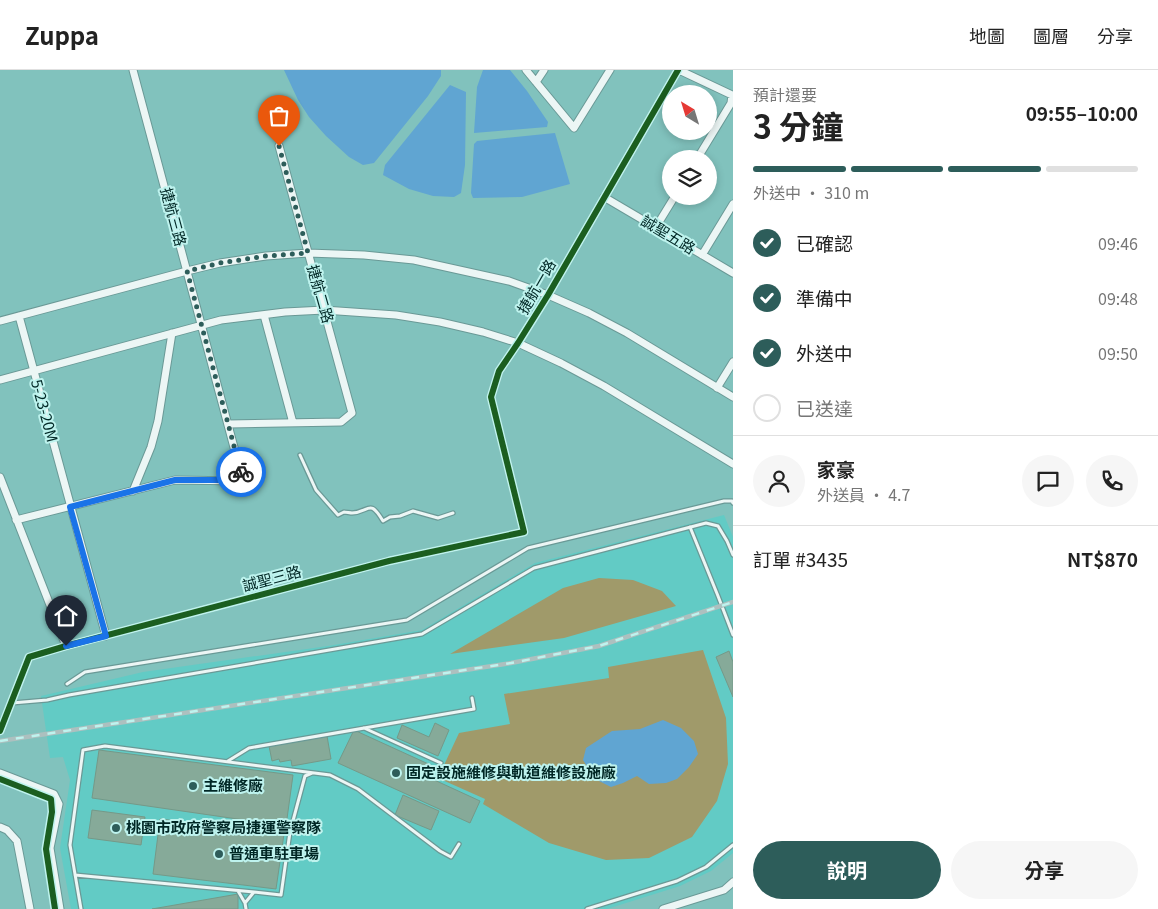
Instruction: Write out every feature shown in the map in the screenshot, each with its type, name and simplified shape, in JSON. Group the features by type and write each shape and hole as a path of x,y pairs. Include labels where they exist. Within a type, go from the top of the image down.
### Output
{"street":[{"name":"捷航三路","path":"132,491 175,480 243,480 133,70"},
{"path":"526,70 574,128 610,70"},
{"path":"536,82 544,70"},
{"path":"678,70 732,95 731,102 702,150"},
{"name":"捷航一路","path":"524,532 491,397 500,371 548,295 678,70"},
{"name":"捷航二路","path":"279,146 352,414 341,422 293,423"},
{"name":"誠聖五路","path":"604,197 733,273"},
{"path":"702,255 733,204"},
{"path":"656,227 669,205"},
{"path":"0,321 220,263 266,256 308,253 364,254 414,260 509,281 548,295 589,313 627,333 733,397"},
{"path":"0,380 221,320 285,312 324,310 396,315 440,322 518,343 604,386 733,464"},
{"path":"228,424 293,423 264,315"},
{"name":"5-23-20M","path":"19,316 106,636"},
{"path":"16,520 132,491 151,447 158,422 172,333"},
{"path":"717,388 733,362"},
{"path":"0,477 66,646"},
{"name":"誠聖三路","path":"11,703 29,658 66,646 389,561 524,532"},
{"path":"0,731 11,703"},
{"path":"0,773 54,794 59,804 50,848 60,909"},
{"path":"0,828 7,830 16,841 30,909"},
{"path":"663,909 724,890 733,882"}],"lane":[{"path":"300,455 316,490 338,515 344,512 360,511 367,507 373,508 382,521 413,511 438,518 453,513"},
{"path":"66,684 85,672 407,620 528,548 724,501 732,501 733,503"},
{"path":"11,703 47,700 422,634 534,568 706,523 718,526 733,556"},
{"path":"690,527 733,635"},
{"path":"228,761 249,748 474,709 472,698"},
{"path":"363,728 440,762"},
{"path":"80,909 70,845 83,750 105,746 330,775 358,789 445,854 451,857 459,844"},
{"path":"75,875 282,895 290,832 305,776 312,772"},
{"path":"587,909 677,881 706,867 733,845"},
{"path":"238,890 246,909"},
{"path":"245,903 254,892"}],"shaded area":[{"path":"284,70 441,70 441,76 428,96 374,163 363,165 349,157 309,117 298,100"},
{"path":"483,70 510,70 548,122 547,127 474,133 477,87"},
{"path":"450,85 466,92 465,165 461,193 454,197 433,196 409,189 383,175 385,165"},
{"path":"555,133 570,184 522,197 473,198 471,193 474,144 477,141"},
{"path":"724,515 733,537 733,853 711,871 680,886 607,909 71,909 60,848 70,780 63,757 50,758 41,696 143,672 328,646 422,630 535,563"},
{"path":"599,578 633,580 662,591 676,606 564,638 450,654 563,588"},
{"path":"703,650 726,718 728,764 717,801 692,837 649,858 606,860 549,843 483,804 485,799 438,778 459,733 510,724 504,694 609,678 608,667"},
{"path":"663,720 681,728 694,741 698,754 677,779 666,783 649,784 637,776 611,787 595,779 583,760 586,748 612,731 640,729"}],"building":[{"path":"729,651 733,662 733,697 716,657"},
{"path":"435,723 449,730 438,756 397,738 402,725 429,737"},
{"name":"固定設施維修與軌道維修設施廠","path":"354,730 435,767 430,778 480,801 470,823 338,763"},
{"path":"327,736 331,759 292,766 291,760 280,762 279,759 272,761 269,746"},
{"name":"主維修廠","path":"99,750 293,775 286,826 92,798"},
{"path":"403,795 439,811 431,830 395,815"},
{"name":"桃園市政府警察局捷運警察隊","path":"92,810 145,817 141,845 88,838"},
{"name":"普通車駐車場","path":"160,819 284,834 276,889 153,874"},
{"path":"238,894 238,909 152,909"}],"railway":[{"path":"0,741 511,663 599,646 733,602"}],"cycle path":[{"path":"0,731 29,657 389,561 524,532 491,397 499,371 548,295 678,70"},
{"path":"0,779 51,799 52,812 46,849 55,909"}],"way so far":[{"path":"241,472 187,271 220,263 266,256 308,253 279,146"}],"place":[{"name":"固定設施維修與軌道維修設施廠","path":"396,773"},
{"name":"主維修廠","path":"193,786"},
{"name":"桃園市政府警察局捷運警察隊","path":"116,828"},
{"name":"普通車駐車場","path":"219,854"}],"route":[{"path":"66,646 106,636 70,507 175,480 243,480 241,472"}]}
